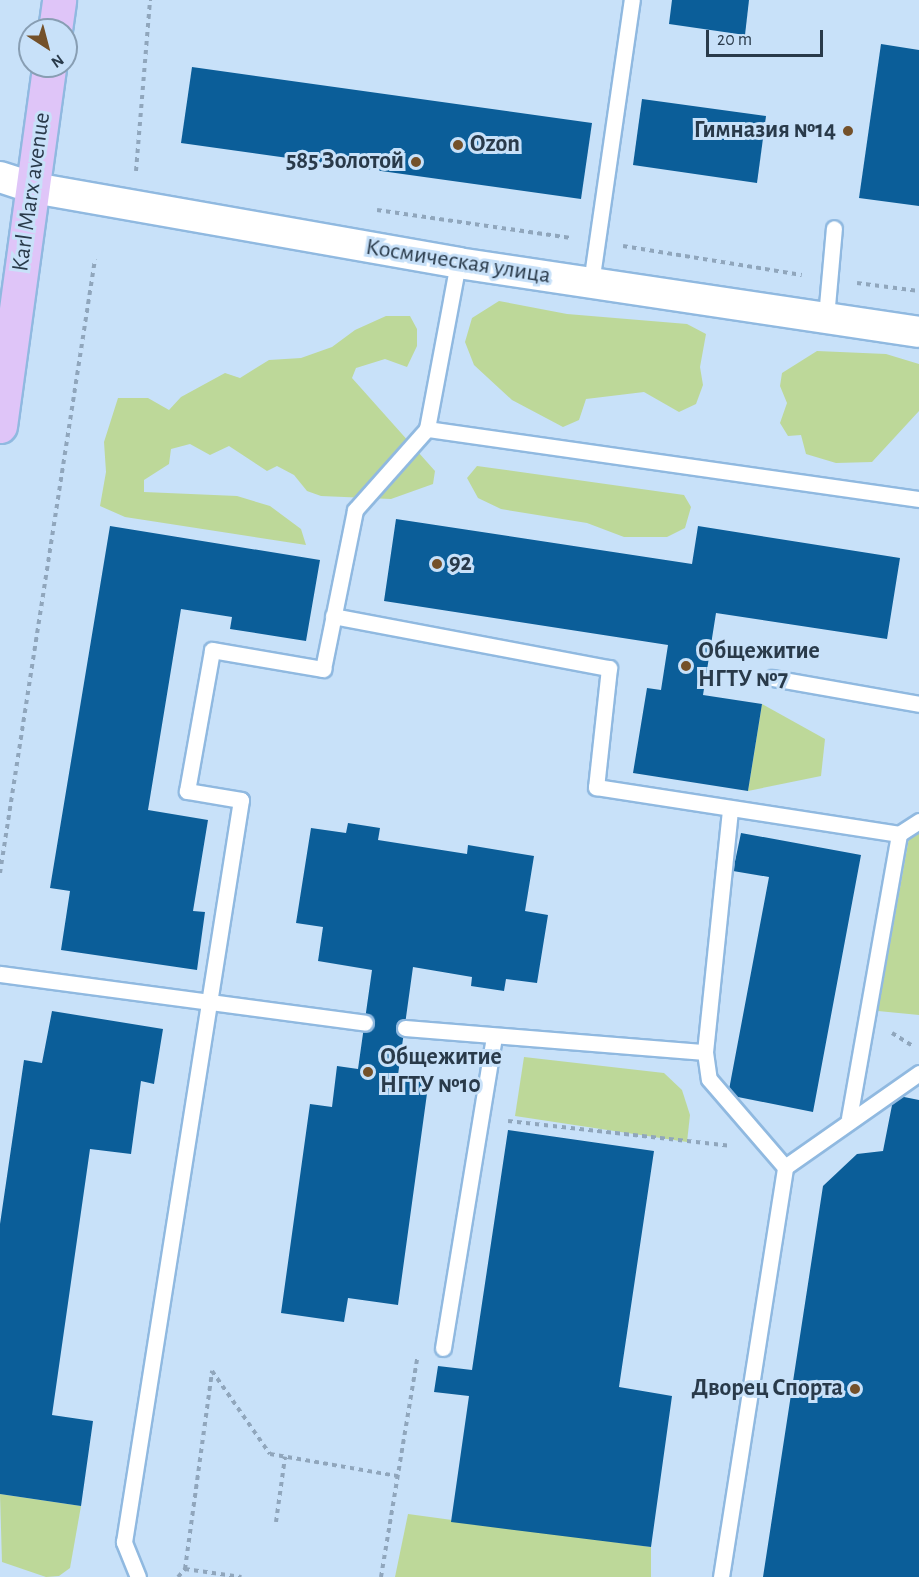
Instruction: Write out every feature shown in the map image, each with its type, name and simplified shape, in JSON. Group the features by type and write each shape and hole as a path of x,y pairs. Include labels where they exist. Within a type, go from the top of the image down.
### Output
{"main road":[{"path":"57,18 60,0"},
{"name":"Karl Marx avenue","path":"0,426 48,78"}],"street":[{"name":"Космическая улица","path":"0,177 34,188 458,263 826,316 919,332"}],"lane":[{"path":"591,283 633,0"},
{"path":"826,316 834,228"},
{"path":"138,1577 124,1542 242,800 187,791 212,650 323,669 355,510 427,429 458,263"},
{"path":"427,429 919,499"},
{"path":"333,616 609,668 596,787 730,811 899,834 919,821"},
{"path":"772,678 919,704"},
{"path":"730,811 705,1052 709,1079 785,1167"},
{"path":"849,1118 899,834"},
{"path":"0,974 208,1006 364,1023"},
{"path":"405,1028 494,1038 705,1052"},
{"path":"443,1348 494,1038"},
{"path":"721,1577 785,1167 849,1118 919,1072"}],"path":[{"path":"147,176 135,174 150,0"},
{"path":"372,209 919,291"},
{"path":"0,873 95,259"},
{"path":"480,1118 768,1150"},
{"path":"381,1577 418,1349 443,1348"},
{"path":"178,1577 185,1569 212,1371 270,1454 398,1476"},
{"path":"276,1522 285,1457"},
{"path":"185,1569 241,1577"}],"green space":[{"path":"499,301 567,314 687,324 706,334 700,367 703,385 696,404 679,412 644,392 586,399 579,420 563,427 512,400 474,365 465,342 472,318"},
{"path":"386,316 410,316 417,329 417,346 407,367 385,359 356,368 352,378 435,471 433,484 391,499 321,496 307,491 294,475 277,466 267,471 229,446 210,455 190,444 171,449 169,464 144,480 144,492 237,496 270,506 301,529 306,545 125,517 100,506 106,472 104,442 118,398 148,398 169,410 181,397 225,373 240,378 269,360 301,358 332,347 355,330"},
{"path":"817,351 886,354 919,364 919,411 872,462 836,463 806,454 801,435 788,436 780,423 787,403 780,386 782,373"},
{"path":"477,466 684,495 691,507 685,528 667,537 624,537 587,523 501,509 478,498 467,478"},
{"path":"762,704 825,739 821,776 748,791"},
{"path":"910,832 919,833 919,1015 878,1011"},
{"path":"524,1057 664,1073 682,1090 690,1115 687,1142 515,1116"},
{"path":"0,1494 81,1506 70,1568 59,1576 46,1577 2,1562"},
{"path":"408,1514 651,1547 651,1577 395,1577"}],"building":[{"path":"672,0 749,0 745,35 669,24"},
{"path":"881,44 919,50 919,206 859,198"},
{"path":"192,67 592,123 581,199 181,143"},
{"path":"642,99 766,116 757,183 633,165"},
{"name":"Общежитие НГТУ №7","path":"396,519 692,564 698,526 900,558 887,639 716,613 703,695 762,704 748,791 633,773 647,688 661,690 668,645 384,601"},
{"path":"110,526 320,560 306,641 230,629 232,617 181,609 148,810 208,820 193,911 205,912 197,970 61,950 70,891 50,888"},
{"name":"Общежитие НГТУ №10","path":"348,823 380,828 378,840 467,854 468,845 534,856 525,911 548,915 537,983 506,979 504,991 471,986 472,977 413,967 398,1075 429,1079 398,1305 348,1298 344,1322 281,1313 310,1104 332,1107 337,1066 358,1069 372,970 318,961 323,927 296,923 311,828 346,833"},
{"path":"741,833 861,855 813,1112 728,1095 769,877 733,871"},
{"path":"52,1011 163,1029 154,1084 141,1081 131,1154 90,1149 52,1415 93,1421 81,1506 0,1494 0,1224 24,1060 42,1063"},
{"name":"Дворец Спорта","path":"894,1095 919,1100 919,1577 763,1577 823,1186 857,1154 883,1151"},
{"path":"508,1130 654,1151 619,1387 672,1396 651,1547 451,1522 469,1396 434,1392 438,1366 472,1370"}],"place":[{"name":"Гимназия №14","path":"848,131"},
{"name":"Ozon","path":"458,145"},
{"name":"585 Золотой","path":"416,162"},
{"name":"92","path":"437,564"},
{"name":"Общежитие НГТУ №7","path":"686,666"},
{"name":"Общежитие НГТУ №10","path":"368,1072"},
{"name":"Дворец Спорта","path":"855,1389"}]}
